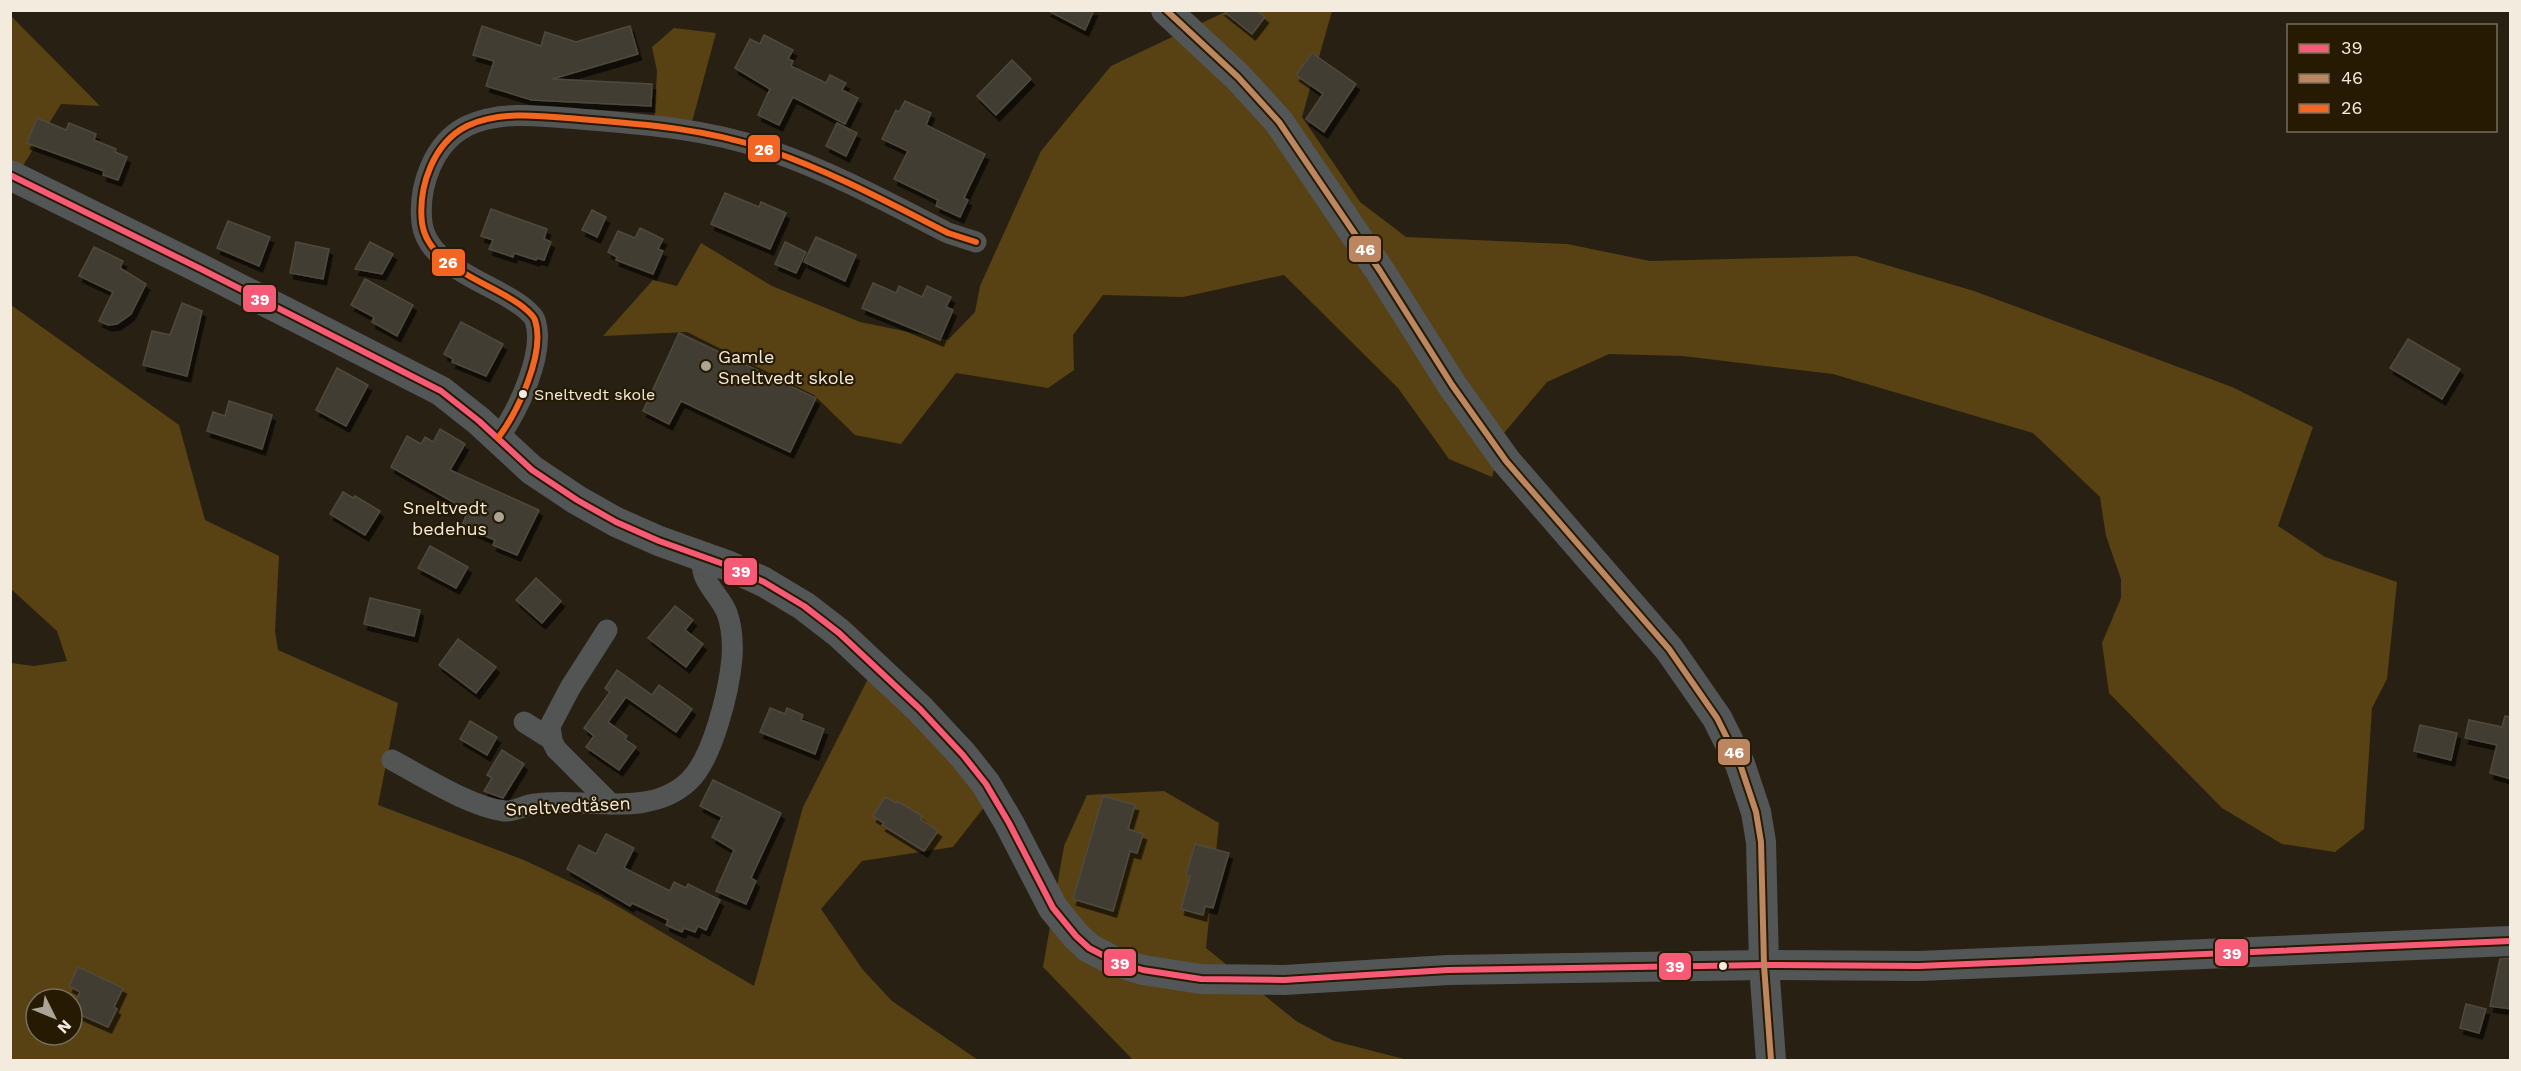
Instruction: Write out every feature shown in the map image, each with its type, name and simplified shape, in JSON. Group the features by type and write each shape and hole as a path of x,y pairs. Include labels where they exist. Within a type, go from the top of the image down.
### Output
{"main road":[{"path":"1166,10 1238,77 1279,122 1380,271 1452,386 1506,461 1669,649 1717,718 1740,764 1756,812 1762,863 1764,965 1771,1060"},
{"path":"10,176 211,274 441,391 479,421 532,470 577,500 616,522 764,582 804,606 839,633 921,709 963,755 986,784 1061,920 1089,948 1114,961 1158,974 1233,981 1448,970 1764,965 1919,966 2511,941"}],"street":[{"path":"498,438 520,404 528,384 536,351 535,321 531,313 515,300 448,263 429,243 422,226 421,202 432,163 455,134 478,122 519,116 656,124 735,140 788,157 948,233 976,242"},
{"name":"Sneltvedtåsen","path":"393,760 458,796 504,811 535,804 633,803 659,799 680,788 696,772 715,735 728,684 732,656 732,632 726,611 706,580 701,563 702,557"},
{"path":"607,630 550,726 551,739 556,749 612,804"},
{"path":"524,722 551,739"}],"shaded area":[{"path":"1227,11 1332,11 1302,117 1360,202 1406,237 1567,244 1650,261 1856,256 1974,291 2232,387 2313,427 2278,526 2325,557 2397,582 2387,679 2372,708 2364,829 2335,852 2282,844 2222,808 2109,693 2102,643 2121,598 2121,579 2106,536 2100,497 2033,433 1833,374 1683,356 1609,354 1547,382 1504,433 1492,477 1449,459 1398,388 1284,275 1183,297 1103,295 1073,335 1074,370 1048,388 956,373 901,444 855,435 814,395 687,332 603,336 653,280 677,286 701,243 772,286 860,322 948,340 975,312 980,286 1041,151 1111,66"},
{"path":"11,16 100,106 61,104 11,185"},
{"path":"674,28 716,33 689,133 654,128 657,71 652,47"},
{"path":"11,305 179,425 205,520 279,556 275,631 278,650 398,703 378,805 524,860 600,896 754,986 803,807 876,663 985,806 953,847 862,861 821,909 863,970 892,1001 978,1060 11,1060 11,663 34,666 67,661 57,631 11,589"},
{"path":"1164,791 1219,823 1206,948 1296,1021 1334,1041 1408,1060 1133,1060 1043,967 1064,846 1087,795"}],"building":[{"path":"1047,10 1094,10 1085,30"},
{"path":"1222,10 1256,10 1265,17 1252,34"},
{"path":"482,26 541,46 545,32 576,42 630,26 638,54 552,79 652,84 651,106 532,100 486,86 494,61 473,55"},
{"path":"764,35 793,50 788,59 793,61 791,66 826,83 830,75 846,83 842,90 858,98 845,124 793,97 779,125 758,115 770,89 735,68 750,39 760,44"},
{"path":"1312,53 1356,84 1324,132 1306,119 1323,94 1296,75"},
{"path":"1012,60 1031,79 996,115 977,96"},
{"path":"905,101 931,113 926,125 985,154 964,198 968,200 960,217 936,206 938,200 894,179 908,151 882,139 896,110 899,112"},
{"path":"37,118 66,130 69,123 96,134 94,140 116,149 115,152 127,157 118,180 103,175 104,171 27,143"},
{"path":"837,123 857,133 846,156 826,146"},
{"path":"725,193 759,207 761,202 786,213 770,249 711,224"},
{"path":"491,209 547,229 544,239 551,242 544,260 537,258 536,260 514,253 513,257 489,249 493,240 481,236"},
{"path":"592,210 606,217 597,237 582,230"},
{"path":"228,221 270,237 259,266 217,248"},
{"path":"640,228 663,239 658,249 663,251 653,274 616,260 617,257 608,252 618,231 635,238"},
{"path":"816,237 856,255 845,281 804,262"},
{"path":"296,242 329,249 323,279 290,273"},
{"path":"370,242 393,254 382,274 355,269"},
{"path":"785,242 806,252 796,273 775,264"},
{"path":"94,247 123,261 120,268 146,284 131,314 117,324 108,325 99,321 113,292 79,276"},
{"path":"365,279 413,305 397,336 372,322 374,317 351,305"},
{"path":"873,283 896,293 899,286 922,297 927,286 951,297 946,307 953,310 940,340 862,308"},
{"path":"182,303 202,311 187,376 143,365 152,331 170,335"},
{"path":"461,322 503,344 486,376 452,362 453,359 444,354"},
{"name":"Gamle Sneltvedt skole","path":"679,333 816,398 790,452 681,401 669,424 643,411"},
{"path":"2408,339 2460,369 2442,399 2390,368"},
{"path":"337,368 368,385 346,426 316,410"},
{"path":"229,401 272,415 262,449 207,431 213,412 225,416"},
{"path":"440,429 465,444 450,470 539,510 517,555 493,545 495,540 462,526 466,515 460,513 462,507 391,467 407,436 421,444 425,437 433,442"},
{"path":"343,492 353,498 355,496 380,511 365,535 330,514"},
{"path":"430,546 468,567 456,588 418,568"},
{"path":"536,578 561,601 542,623 516,600"},
{"path":"370,598 420,610 414,636 364,624"},
{"path":"675,606 693,620 685,630 703,644 686,667 648,638"},
{"path":"458,639 496,667 476,693 439,665"},
{"path":"617,670 652,695 659,685 692,709 676,732 626,697 608,722 627,736 625,739 636,747 619,770 586,747 594,736 584,728 610,692 605,688"},
{"path":"770,708 785,714 787,708 803,715 801,720 824,729 815,754 760,732"},
{"path":"2505,716 2511,717 2511,779 2490,773 2497,745 2465,738 2469,720 2502,727"},
{"path":"470,721 497,737 487,755 460,739"},
{"path":"2420,725 2457,733 2451,760 2414,751"},
{"path":"502,750 524,764 503,798 484,791 492,778 487,775"},
{"path":"713,780 781,813 751,878 756,881 746,904 716,891 734,850 712,837 722,817 700,806"},
{"path":"1103,796 1135,805 1128,829 1143,834 1137,853 1130,851 1113,911 1073,899"},
{"path":"885,797 896,803 897,801 922,816 920,819 938,831 924,851 882,825 884,823 873,816"},
{"path":"606,834 634,848 624,868 670,891 674,882 686,888 688,884 720,900 706,930 698,926 695,932 684,928 682,932 666,925 668,920 632,903 630,906 567,869 579,845 596,854"},
{"path":"1195,844 1229,853 1213,908 1205,906 1203,915 1181,909 1190,876 1186,875"},
{"path":"2511,958 2511,1009 2490,1006 2500,959"},
{"path":"78,967 123,988 114,1007 117,1009 108,1027 84,1016 84,987 69,986"},
{"path":"2466,1004 2486,1009 2479,1033 2460,1028"}],"transit line":[{"name":"46","path":"1166,10 1238,77 1279,122 1380,271 1452,385 1506,461 1669,649 1717,718 1740,764 1756,812 1761,842 1764,965 1771,1060"},
{"name":"26","path":"498,438 513,414 528,382 537,349 535,320 523,307 510,298 464,273 436,252 427,239 422,223 421,209 430,167 445,143 467,126 494,118 537,116 652,126 724,137 771,151 816,169 948,233 976,242"},
{"name":"39","path":"10,175 441,391 479,421 532,470 577,500 616,522 659,541 729,566 764,582 804,606 839,633 920,709 963,755 986,784 1009,823 1053,908 1076,936 1089,948 1114,961 1143,970 1201,979 1284,980 1448,970 1764,965 1919,966 2510,941"}],"place":[{"name":"Gamle Sneltvedt skole","path":"706,366"},
{"name":"Sneltvedt skole","path":"523,394"},
{"name":"Sneltvedt bedehus","path":"499,517"}]}
